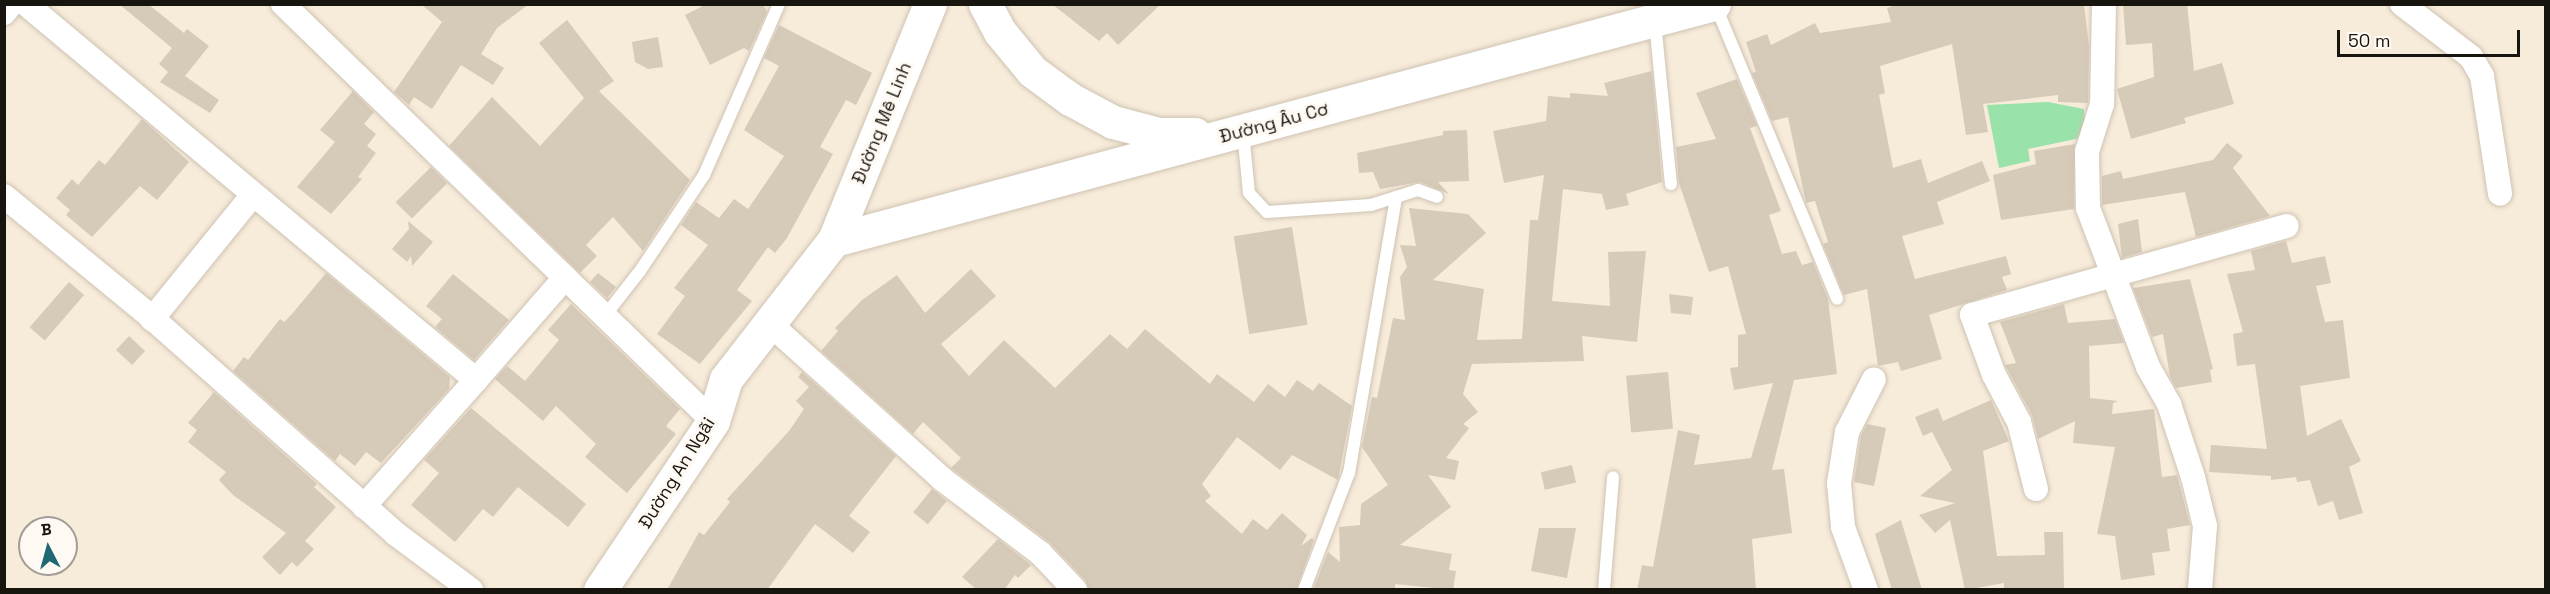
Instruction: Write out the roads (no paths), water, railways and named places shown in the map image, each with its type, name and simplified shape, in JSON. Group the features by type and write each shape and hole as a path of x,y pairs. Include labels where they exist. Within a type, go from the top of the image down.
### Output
{"main road":[{"name":"Đường Mê Linh","path":"834,240 930,4"},
{"path":"986,4 1000,32 1032,71 1070,99 1113,122 1159,134 1236,133"},
{"name":"Đường Âu Cơ","path":"834,240 1715,4"},
{"name":"Đường An Ngãi","path":"600,590 713,421 726,379 834,240"}],"street":[{"path":"4,13 11,4"},
{"path":"26,4 252,196 476,380"},
{"path":"283,4 563,280 713,421"},
{"path":"2104,4 2102,104 2087,152 2088,208 2148,367 2169,404 2193,477 2205,526 2200,590"},
{"path":"2402,4 2471,57 2482,76 2500,194"},
{"path":"4,196 152,319 364,506 471,590"},
{"path":"152,319 252,196"},
{"path":"2036,489 2019,422 1994,375 1972,315 2113,272 2287,226"},
{"path":"364,506 563,280"},
{"path":"770,324 942,479 1040,554 1075,590"},
{"path":"1866,590 1843,528 1839,483 1847,432 1874,379"}],"lane":[{"path":"604,317 704,176 779,4"},
{"path":"1715,4 1837,299"},
{"path":"1655,21 1671,184"},
{"path":"1236,133 1249,193 1267,212 1371,205 1418,190 1437,197"},
{"path":"1304,590 1349,473 1395,197"},
{"path":"1604,590 1613,477"}]}
